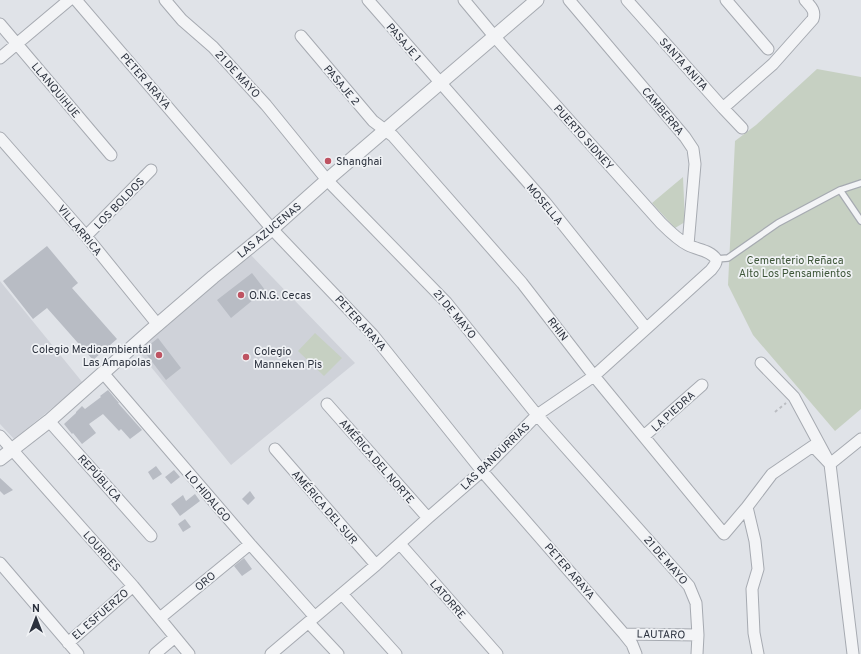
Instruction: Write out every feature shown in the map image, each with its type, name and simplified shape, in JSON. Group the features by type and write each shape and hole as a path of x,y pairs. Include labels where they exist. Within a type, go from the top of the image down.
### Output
{"street":[{"path":"0,58 69,0"},
{"name":"PETER ARAYA","path":"76,0 272,229 372,334 482,471 624,634 632,644 636,654"},
{"name":"21 DE MAYO","path":"165,0 182,20 213,47 266,104 327,180 446,302 537,415 689,586 696,603 698,635 697,654"},
{"name":"PASAJE 1","path":"368,0 440,84"},
{"name":"PUERTO SIDNEY","path":"464,0 494,36 661,223 672,234 688,245 711,253 716,258"},
{"name":"LAS AZUCENAS","path":"0,459 49,421 213,277 272,229 537,0"},
{"name":"CAMBERRA","path":"569,0 685,137 693,149 695,164 688,245"},
{"name":"SANTA ANITA","path":"627,0 742,128"},
{"path":"726,0 768,49"},
{"path":"723,108 773,64 813,19 813,10 805,0"},
{"name":"LLANQUIHUE","path":"0,24 111,155"},
{"name":"PASAJE 2","path":"301,36 373,121 386,130"},
{"name":"MOSELLA","path":"440,84 545,202 646,328"},
{"name":"RHIN","path":"386,130 393,136 522,283 594,376 724,534 747,507"},
{"name":"VILLARRICA","path":"0,138 86,236 158,325"},
{"name":"LOS BOLDOS","path":"86,236 151,170"},
{"name":"LAS BANDURRIAS","path":"271,654 376,565 482,471 537,415 594,376 711,270 716,264 716,258"},
{"path":"760,363 794,398 830,464 853,654"},
{"name":"LO HIDALGO","path":"103,373 250,544 338,654"},
{"name":"LA PIEDRA","path":"644,436 702,385"},
{"name":"AMÉRICA DEL NORTE","path":"327,404 428,518"},
{"name":"REPÚBLICA","path":"49,421 151,536"},
{"name":"LOURDES","path":"0,436 133,586 189,654"},
{"path":"830,464 861,439"},
{"path":"758,654 754,633 752,589 758,569 755,541 747,507 772,474 813,446 830,464"},
{"name":"AMÉRICA DEL SUR","path":"275,448 376,565"},
{"name":"ORO","path":"160,618 250,544"},
{"name":"LATORRE","path":"400,544 496,654"},
{"path":"0,563 78,654"},
{"name":"EL ESFUERZO","path":"68,643 133,586"},
{"path":"342,594 396,654"},
{"name":"LAUTARO","path":"624,634 698,635"},
{"path":"155,654 175,637"}],"lane":[{"path":"716,258 728,258 778,223 840,190 861,183"},
{"path":"840,190 861,221"}],"path":[{"path":"775,412 794,398"}],"shaded area":[{"name":"Colegio Manneken Pis","path":"249,253 355,363 231,465 138,351"},
{"path":"0,281 83,383 14,439 0,424"}],"green space":[{"name":"Cementerio Reñaca Alto Los Pensamientos","path":"817,69 861,77 861,409 835,431 753,335 728,285 735,141 756,125"},
{"path":"683,177 685,222 675,228 652,203"},
{"path":"315,333 342,358 324,376 298,351"}],"building":[{"path":"47,246 78,283 72,288 117,339 93,360 47,308 33,319 3,281"},
{"name":"O.N.G. Cecas","path":"252,273 265,290 231,318 217,300"},
{"name":"Colegio Medioambiental Las Amapolas","path":"158,338 181,368 166,380 143,350"},
{"path":"108,390 142,430 130,439 121,429 119,431 103,414 89,424 96,433 82,444 64,424 82,406 85,409"},
{"path":"156,466 162,474 153,480 148,472"},
{"path":"174,470 180,477 171,484 165,477"},
{"path":"0,478 13,490 4,495 0,491"},
{"path":"250,491 255,498 248,505 242,499"},
{"path":"195,494 200,501 180,516 171,504 183,495 186,501"},
{"path":"185,519 191,527 183,532 178,524"},
{"path":"244,558 252,569 242,576 234,566"}],"place":[{"name":"Shanghai","path":"328,161"},
{"name":"O.N.G. Cecas","path":"241,295"},
{"name":"Colegio Medioambiental Las Amapolas","path":"159,355"},
{"name":"Colegio Manneken Pis","path":"246,357"}]}
